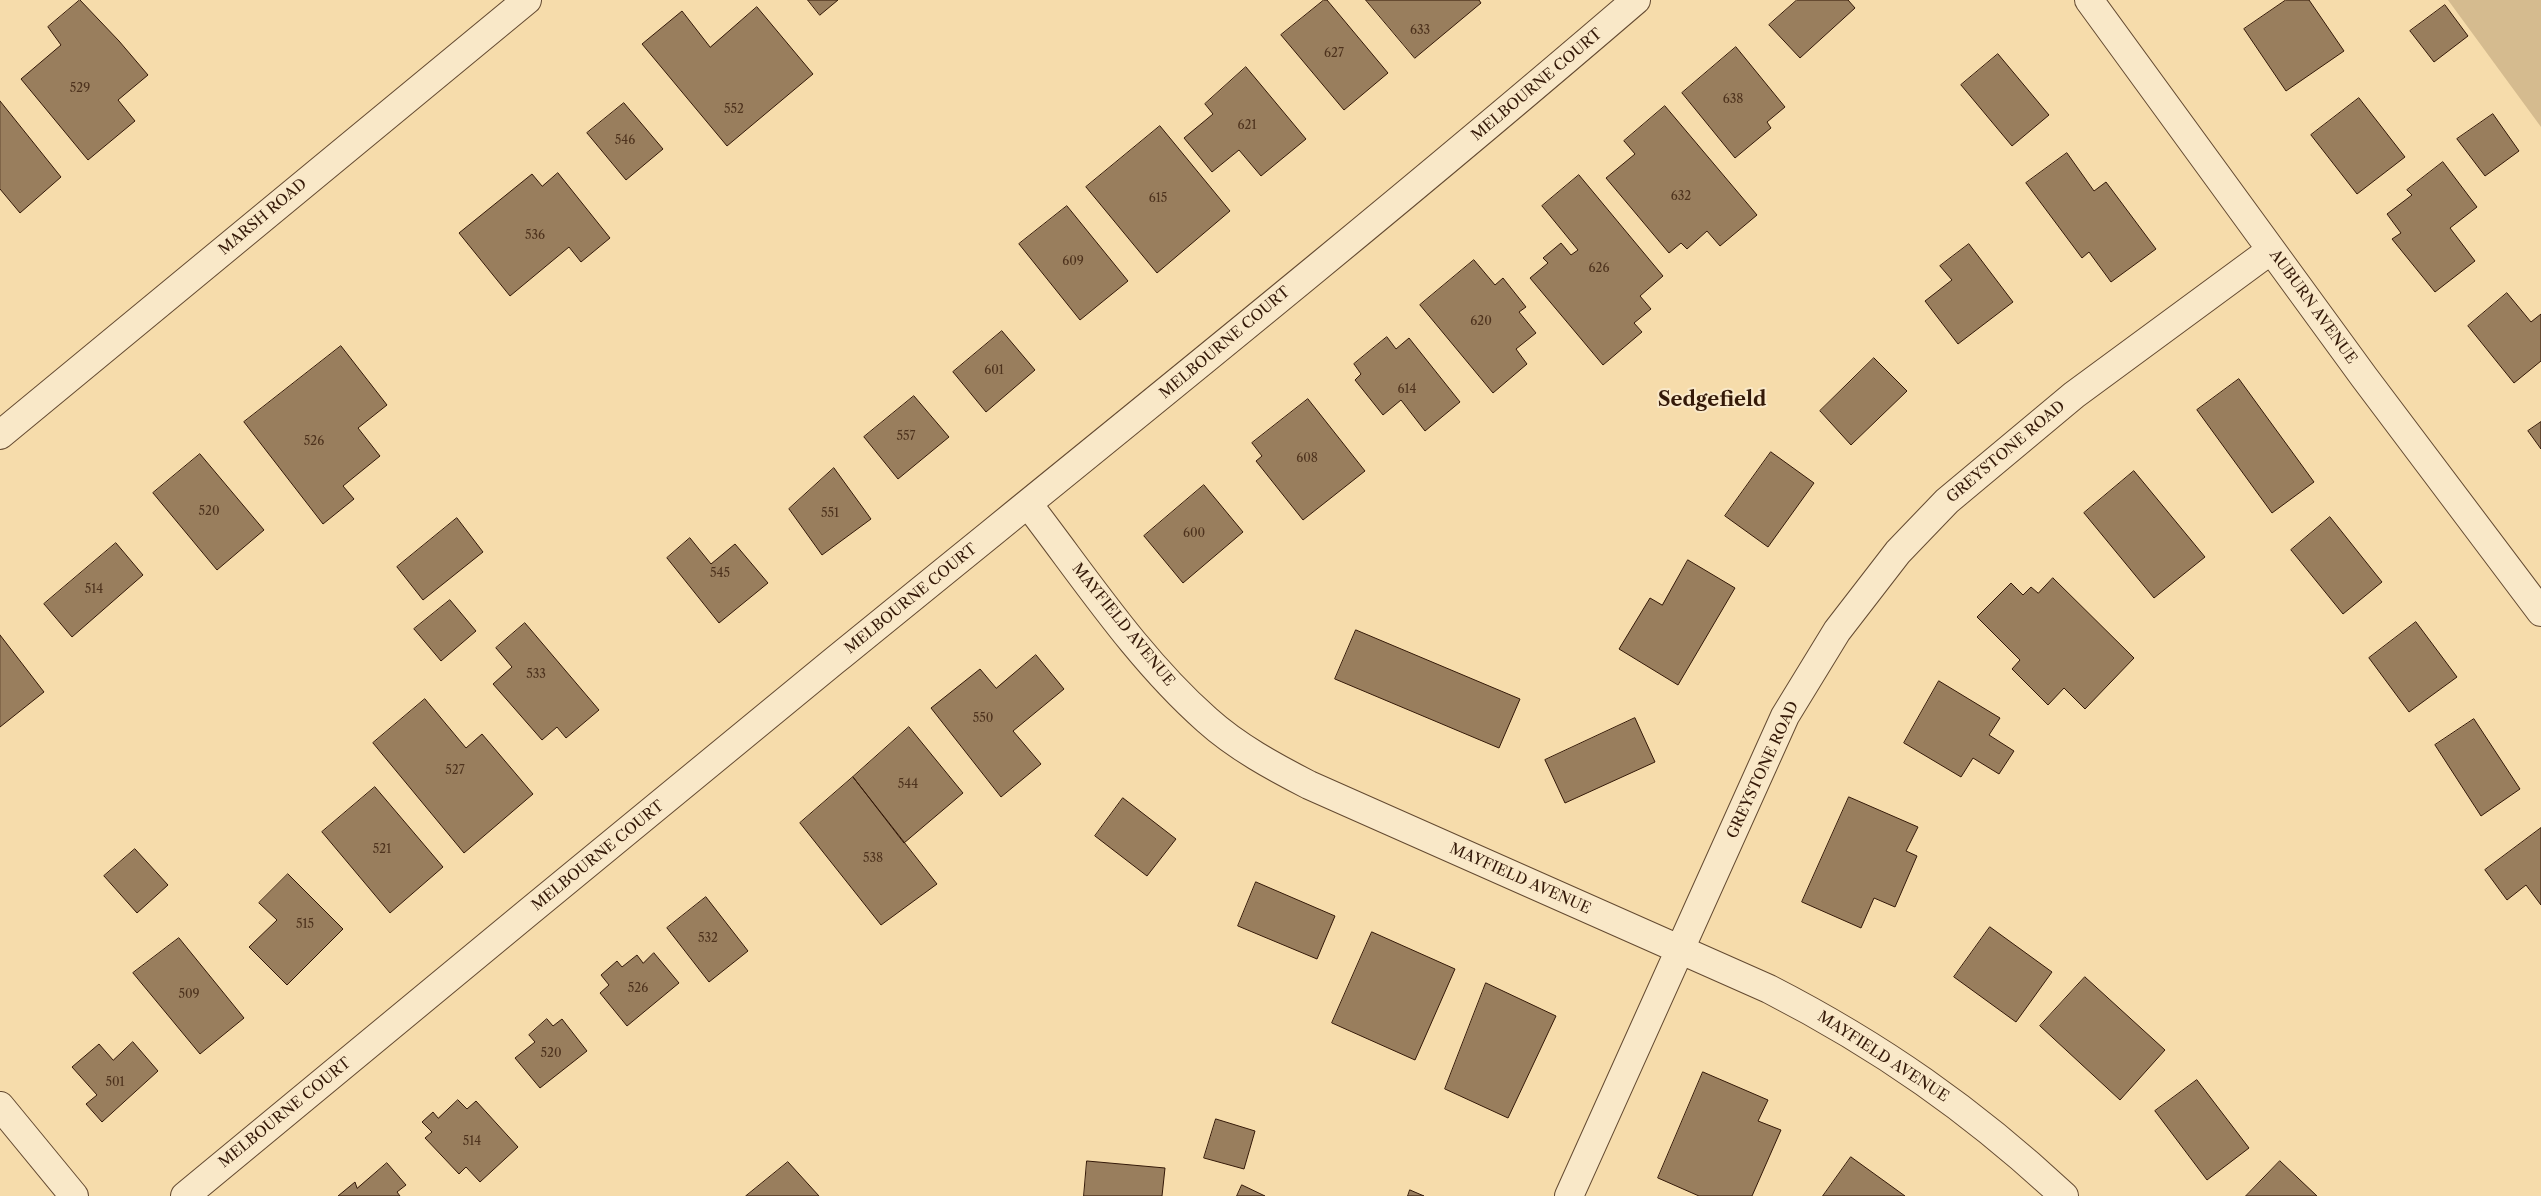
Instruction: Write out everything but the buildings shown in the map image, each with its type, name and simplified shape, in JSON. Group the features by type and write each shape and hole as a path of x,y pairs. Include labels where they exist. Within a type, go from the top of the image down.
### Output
{"street":[{"name":"MARSH ROAD","path":"0,435 527,0"},
{"name":"MELBOURNE COURT","path":"185,1196 1095,451 1496,120 1636,0"},
{"name":"AUBURN AVENUE","path":"2089,0 2364,377 2541,612"},
{"name":"GREYSTONE ROAD","path":"1569,1196 1786,716 1837,631 1898,552 1947,501 2074,395 2271,250"},
{"name":"MAYFIELD AVENUE","path":"1028,504 1157,672 1208,722 1265,762 1309,785 1769,989 1867,1042 1958,1105 2064,1196"},
{"path":"0,1106 74,1196"}],"shaded area":[{"path":"2448,0 2541,0 2541,127"}],"district":[{"name":"Sedgefield","path":"1712,400"}]}
